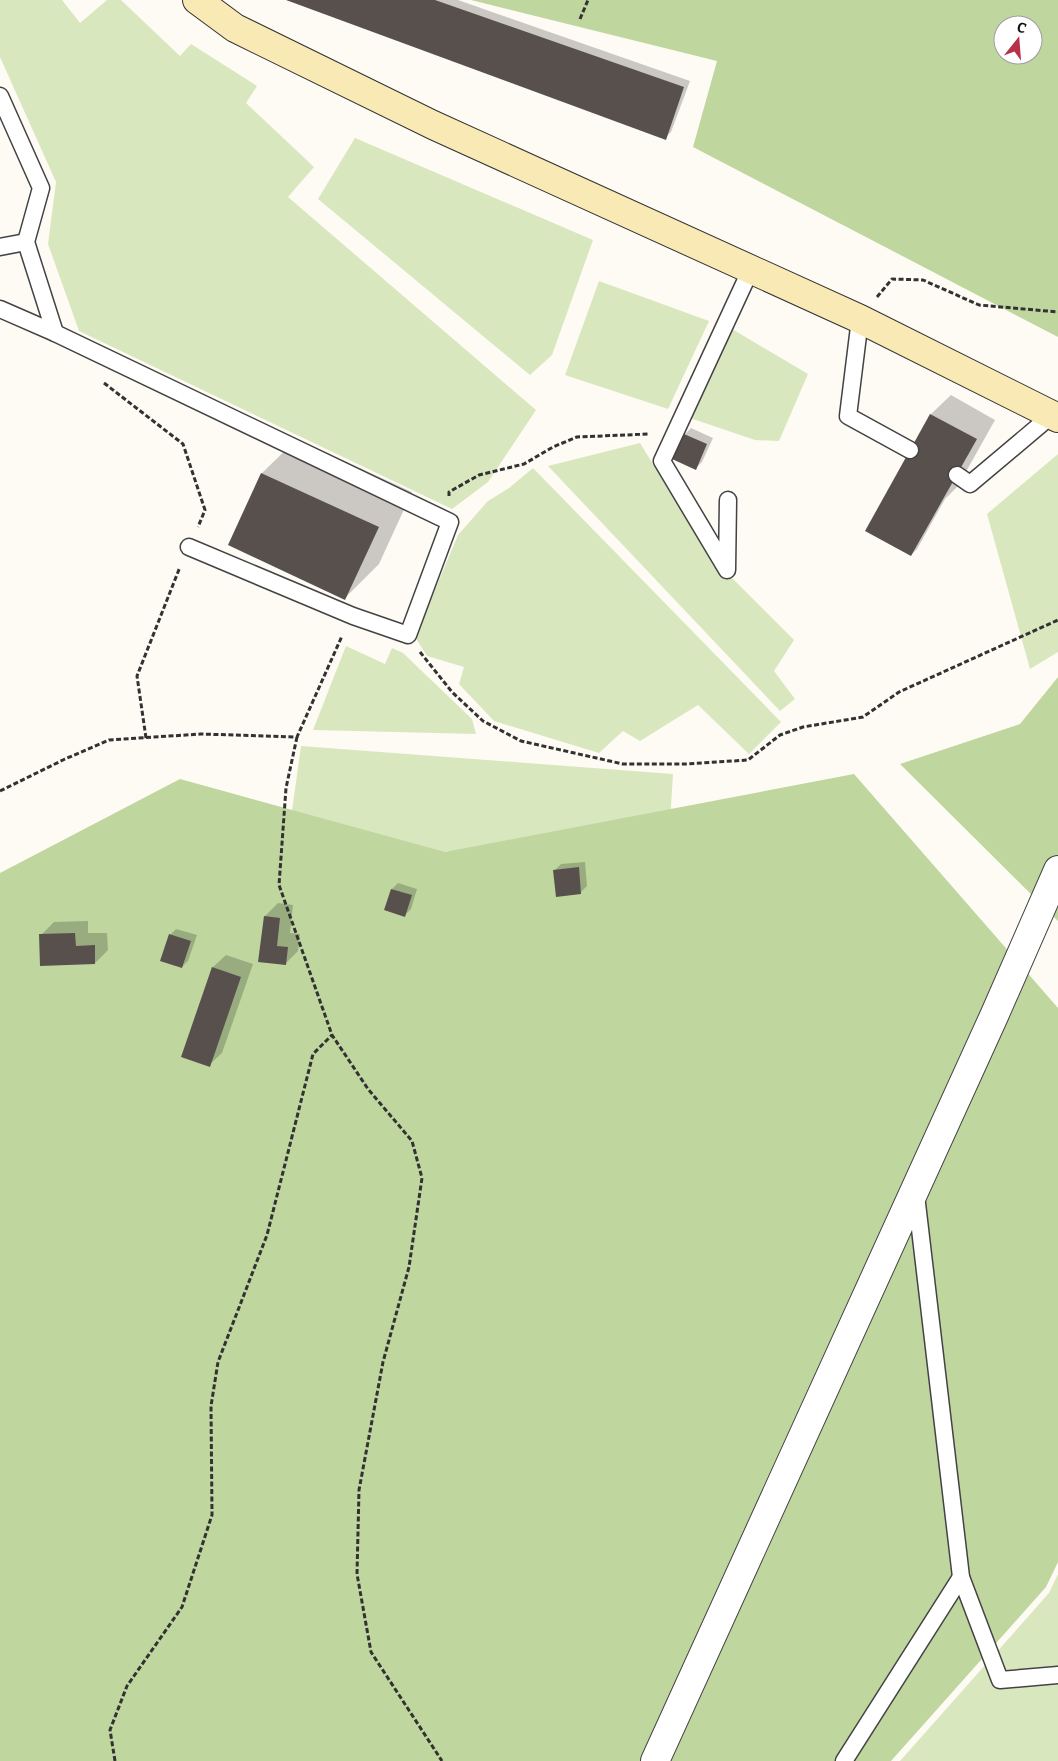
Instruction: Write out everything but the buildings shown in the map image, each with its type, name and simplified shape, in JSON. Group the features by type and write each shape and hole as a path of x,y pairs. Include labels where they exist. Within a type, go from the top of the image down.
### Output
{"street":[{"path":"197,0 235,28 416,117 750,271 860,319 1055,417"},
{"path":"655,1761 915,1190 1058,870"}],"lane":[{"path":"0,96 41,188 26,242 55,333"},
{"path":"0,246 26,242"},
{"path":"728,500 727,570 662,461 750,271"},
{"path":"0,309 55,333 450,522 408,635 353,616 189,547"},
{"path":"860,319 848,416 910,450"},
{"path":"957,475 970,484 1055,417"},
{"path":"915,1190 961,1577 1000,1680 1058,1675"},
{"path":"844,1761 961,1577"}],"path":[{"path":"580,19 588,0"},
{"path":"860,319 892,278 923,280 979,305 1058,312"},
{"path":"99,378 112,391 183,444 205,510 137,676 146,738"},
{"path":"450,522 449,492 479,476 524,464 553,447 577,437 675,433"},
{"path":"353,616 345,629 297,737 286,788 279,885 332,1035 368,1090 412,1141 422,1178 409,1267 383,1362 359,1490 357,1574 370,1652 442,1761"},
{"path":"408,635 452,692 483,721 521,741 622,764 686,764 748,760 780,735 803,728 863,717 898,692 1058,620"},
{"path":"0,791 109,740 201,734 297,737"},
{"path":"115,1761 110,1730 126,1686 182,1607 212,1515 211,1406 218,1362 267,1235 313,1054 332,1035"}],"green space":[{"path":"0,0 62,0 80,23 107,0 121,0 180,56 191,44 257,86 246,103 314,167 288,197 536,410 488,482 452,509 79,331 48,244 56,182 0,57"},
{"path":"471,0 1058,0 1058,337 693,147 717,61"},
{"path":"355,138 593,240 552,355 530,375 318,199"},
{"path":"599,281 709,321 668,409 565,375"},
{"path":"732,329 808,374 779,441 755,440 690,418"},
{"path":"640,443 708,554 794,640 774,671 795,699 780,711 548,466"},
{"path":"1058,454 1058,652 1030,669 987,514"},
{"path":"533,468 781,722 749,754 698,705 640,741 623,731 599,753 494,721 459,684 464,667 427,656 415,637 458,535 488,501 509,488"},
{"path":"346,646 385,664 392,648 403,653 472,719 476,734 313,730"},
{"path":"1058,677 1058,921 900,764 1020,724"},
{"path":"301,746 673,774 669,839 285,861"},
{"path":"854,774 1058,1008 1058,1562 1046,1587 891,1761 0,1761 0,873 180,779 445,852"},
{"path":"1058,1574 1058,1761 900,1761 1049,1593"}]}
